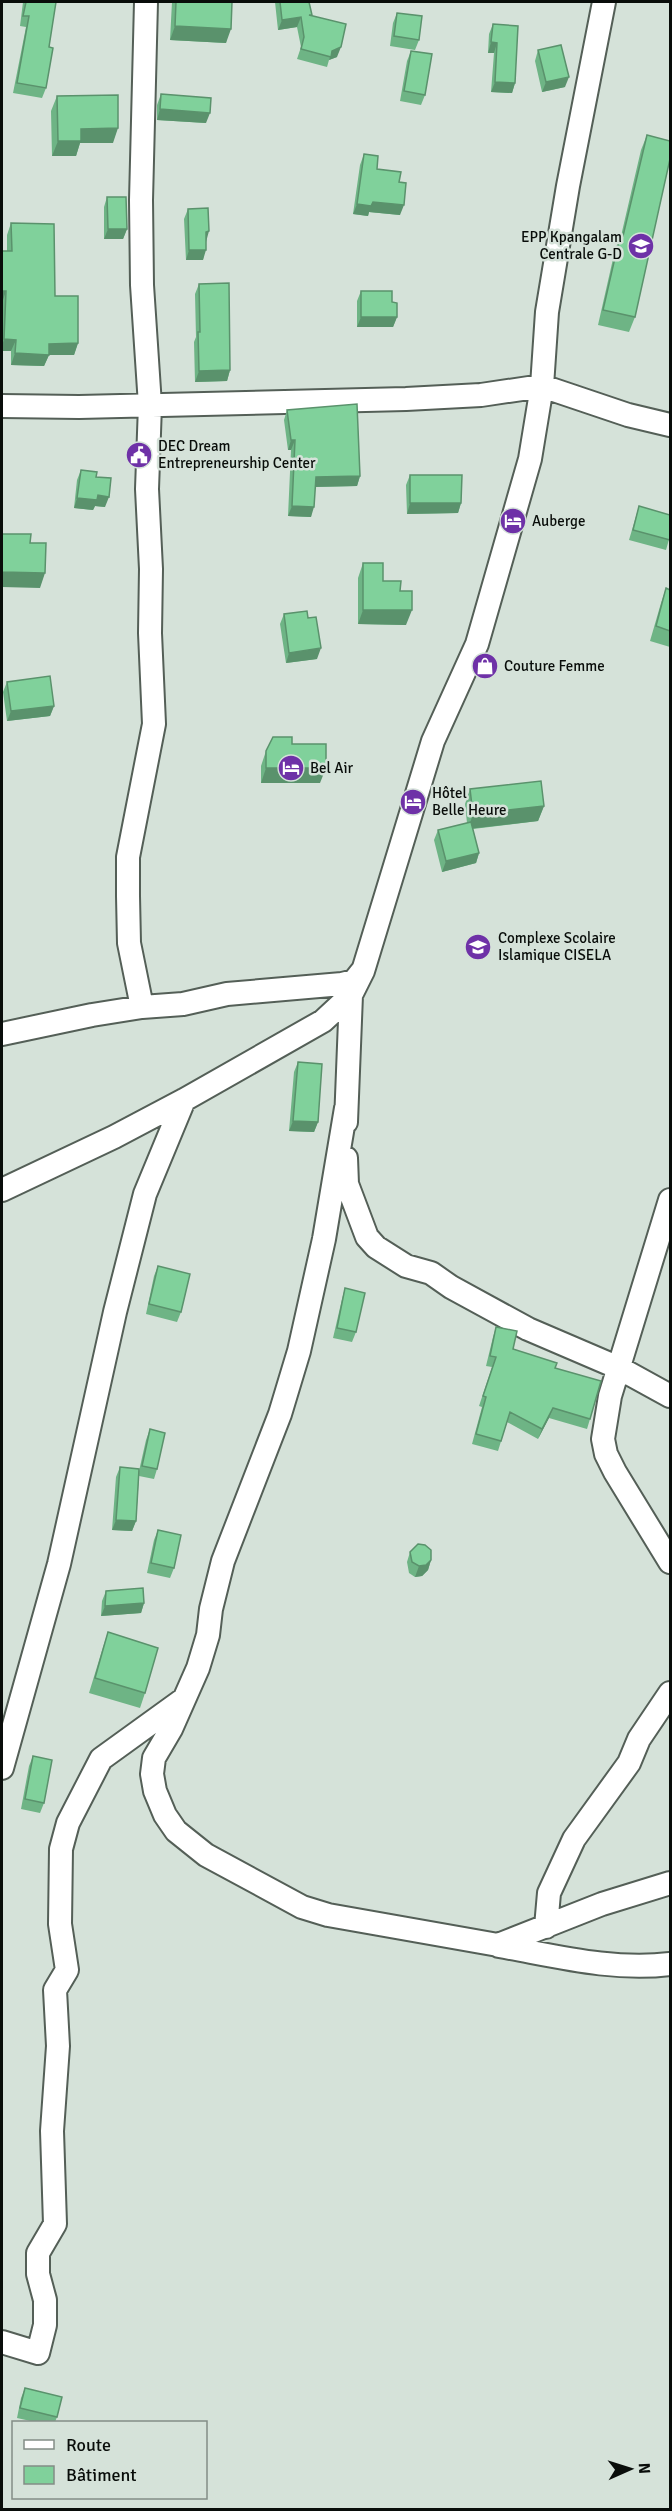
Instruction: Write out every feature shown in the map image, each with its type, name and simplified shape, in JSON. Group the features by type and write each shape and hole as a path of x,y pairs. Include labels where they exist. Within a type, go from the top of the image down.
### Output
{"street":[{"path":"142,1007 129,943 128,857 154,724 147,489 150,405 142,274 141,200 146,2"},
{"path":"2,1190 114,1137 184,1100 323,1021 351,994 363,970 433,741 477,644 530,459 542,386 549,301 568,186 604,2"},
{"path":"2,406 406,399 481,394 542,386 627,415 670,425"},
{"path":"2,1034 142,1007 183,1004 227,994 342,984 354,981 363,970"},
{"path":"351,994 346,1108 347,1184 368,1236 376,1247 406,1266 431,1273 451,1287 528,1329 619,1368 670,1396"},
{"path":"2,1768 59,1564 115,1312 145,1194 184,1100"},
{"path":"346,1108 324,1239 299,1351 280,1414 224,1561 210,1609 208,1635 198,1668 171,1729 154,1758 152,1773 155,1791 165,1815 176,1831 206,1855 302,1907 328,1915 594,1964 652,1966 670,1964"},
{"path":"670,1200 619,1368 603,1439 606,1454 634,1505 670,1562"},
{"path":"546,1927 549,1893 574,1839 628,1763 639,1739 670,1693"},
{"path":"2,2342 38,2353 45,2325 45,2300 38,2274 38,2253 55,2224 52,2132 58,2046 55,1990 67,1970 60,1924 59,1885 61,1849 68,1823 101,1759 184,1699"},
{"path":"498,1945 602,1904 670,1883"}],"building":[{"path":"26,2 56,2 49,47 53,48 46,88 17,83 29,16 23,16"},
{"path":"176,2 232,2 231,29 175,26"},
{"path":"280,2 309,2 312,15 309,15 346,24 341,47 332,51 331,57 301,49 304,37 301,17 282,20"},
{"path":"397,13 422,16 419,40 394,36"},
{"path":"493,24 518,26 515,83 495,82 497,43 491,42"},
{"path":"561,45 569,77 546,82 538,50"},
{"path":"411,51 432,54 425,95 404,91"},
{"path":"161,94 211,98 210,113 160,109"},
{"path":"118,95 118,128 81,129 81,141 58,141 57,96"},
{"path":"647,135 670,141 670,159 635,317 603,310"},
{"path":"364,154 378,156 377,169 401,172 399,182 406,183 404,205 373,202 371,206 357,204"},
{"path":"107,197 126,197 127,229 108,229"},
{"path":"208,208 209,231 206,232 206,250 189,250 188,209"},
{"path":"11,223 54,224 55,296 78,296 78,343 49,344 49,355 15,353 16,340 4,339 6,291 2,291 2,251 12,251"},
{"path":"229,283 230,370 199,371 199,284"},
{"path":"361,291 392,291 392,302 397,303 397,317 361,317"},
{"path":"357,404 360,476 316,477 314,507 292,506 295,440 291,440 287,410"},
{"path":"81,470 97,472 96,477 111,478 109,497 98,495 97,500 77,498"},
{"path":"410,475 462,475 461,503 410,503"},
{"path":"639,506 670,515 670,540 633,530"},
{"path":"2,534 31,534 30,543 46,543 45,573 2,572"},
{"path":"363,563 383,563 383,581 401,581 400,591 412,591 412,610 363,610"},
{"path":"666,588 670,590 670,631 656,626"},
{"path":"307,611 308,618 316,617 321,648 289,653 284,614"},
{"path":"50,676 54,706 11,711 7,682"},
{"path":"273,737 292,737 292,744 326,744 326,768 266,768 266,751"},
{"path":"541,781 544,806 473,814 470,789"},
{"path":"471,822 479,853 446,861 438,830"},
{"path":"298,1062 322,1064 318,1122 293,1121"},
{"path":"158,1266 190,1274 181,1312 149,1304"},
{"path":"345,1288 365,1293 356,1332 337,1328"},
{"path":"496,1327 517,1331 513,1349 557,1363 555,1368 601,1381 590,1419 553,1408 542,1429 510,1412 501,1441 476,1434 486,1397 483,1396 496,1357 490,1356"},
{"path":"150,1429 165,1433 157,1469 142,1466"},
{"path":"120,1467 139,1469 136,1521 116,1520"},
{"path":"158,1530 181,1535 174,1568 151,1563"},
{"path":"418,1544 425,1545 431,1550 431,1560 426,1565 419,1566 412,1562 410,1552"},
{"path":"143,1588 144,1603 105,1606 106,1591"},
{"path":"108,1632 158,1648 145,1693 95,1678"},
{"path":"33,1756 52,1760 44,1803 25,1799"},
{"path":"25,2388 62,2397 57,2417 20,2408"}],"place":[{"name":"EPP Kpangalam Centrale G-D","path":"641,246"},
{"name":"DEC Dream Entrepreneurship Center","path":"139,455"},
{"name":"Auberge","path":"513,521"},
{"name":"Couture Femme","path":"485,666"},
{"name":"Bel Air","path":"291,768"},
{"name":"Hôtel Belle Heure","path":"413,802"},
{"name":"Complexe Scolaire Islamique CISELA","path":"478,947"}]}
